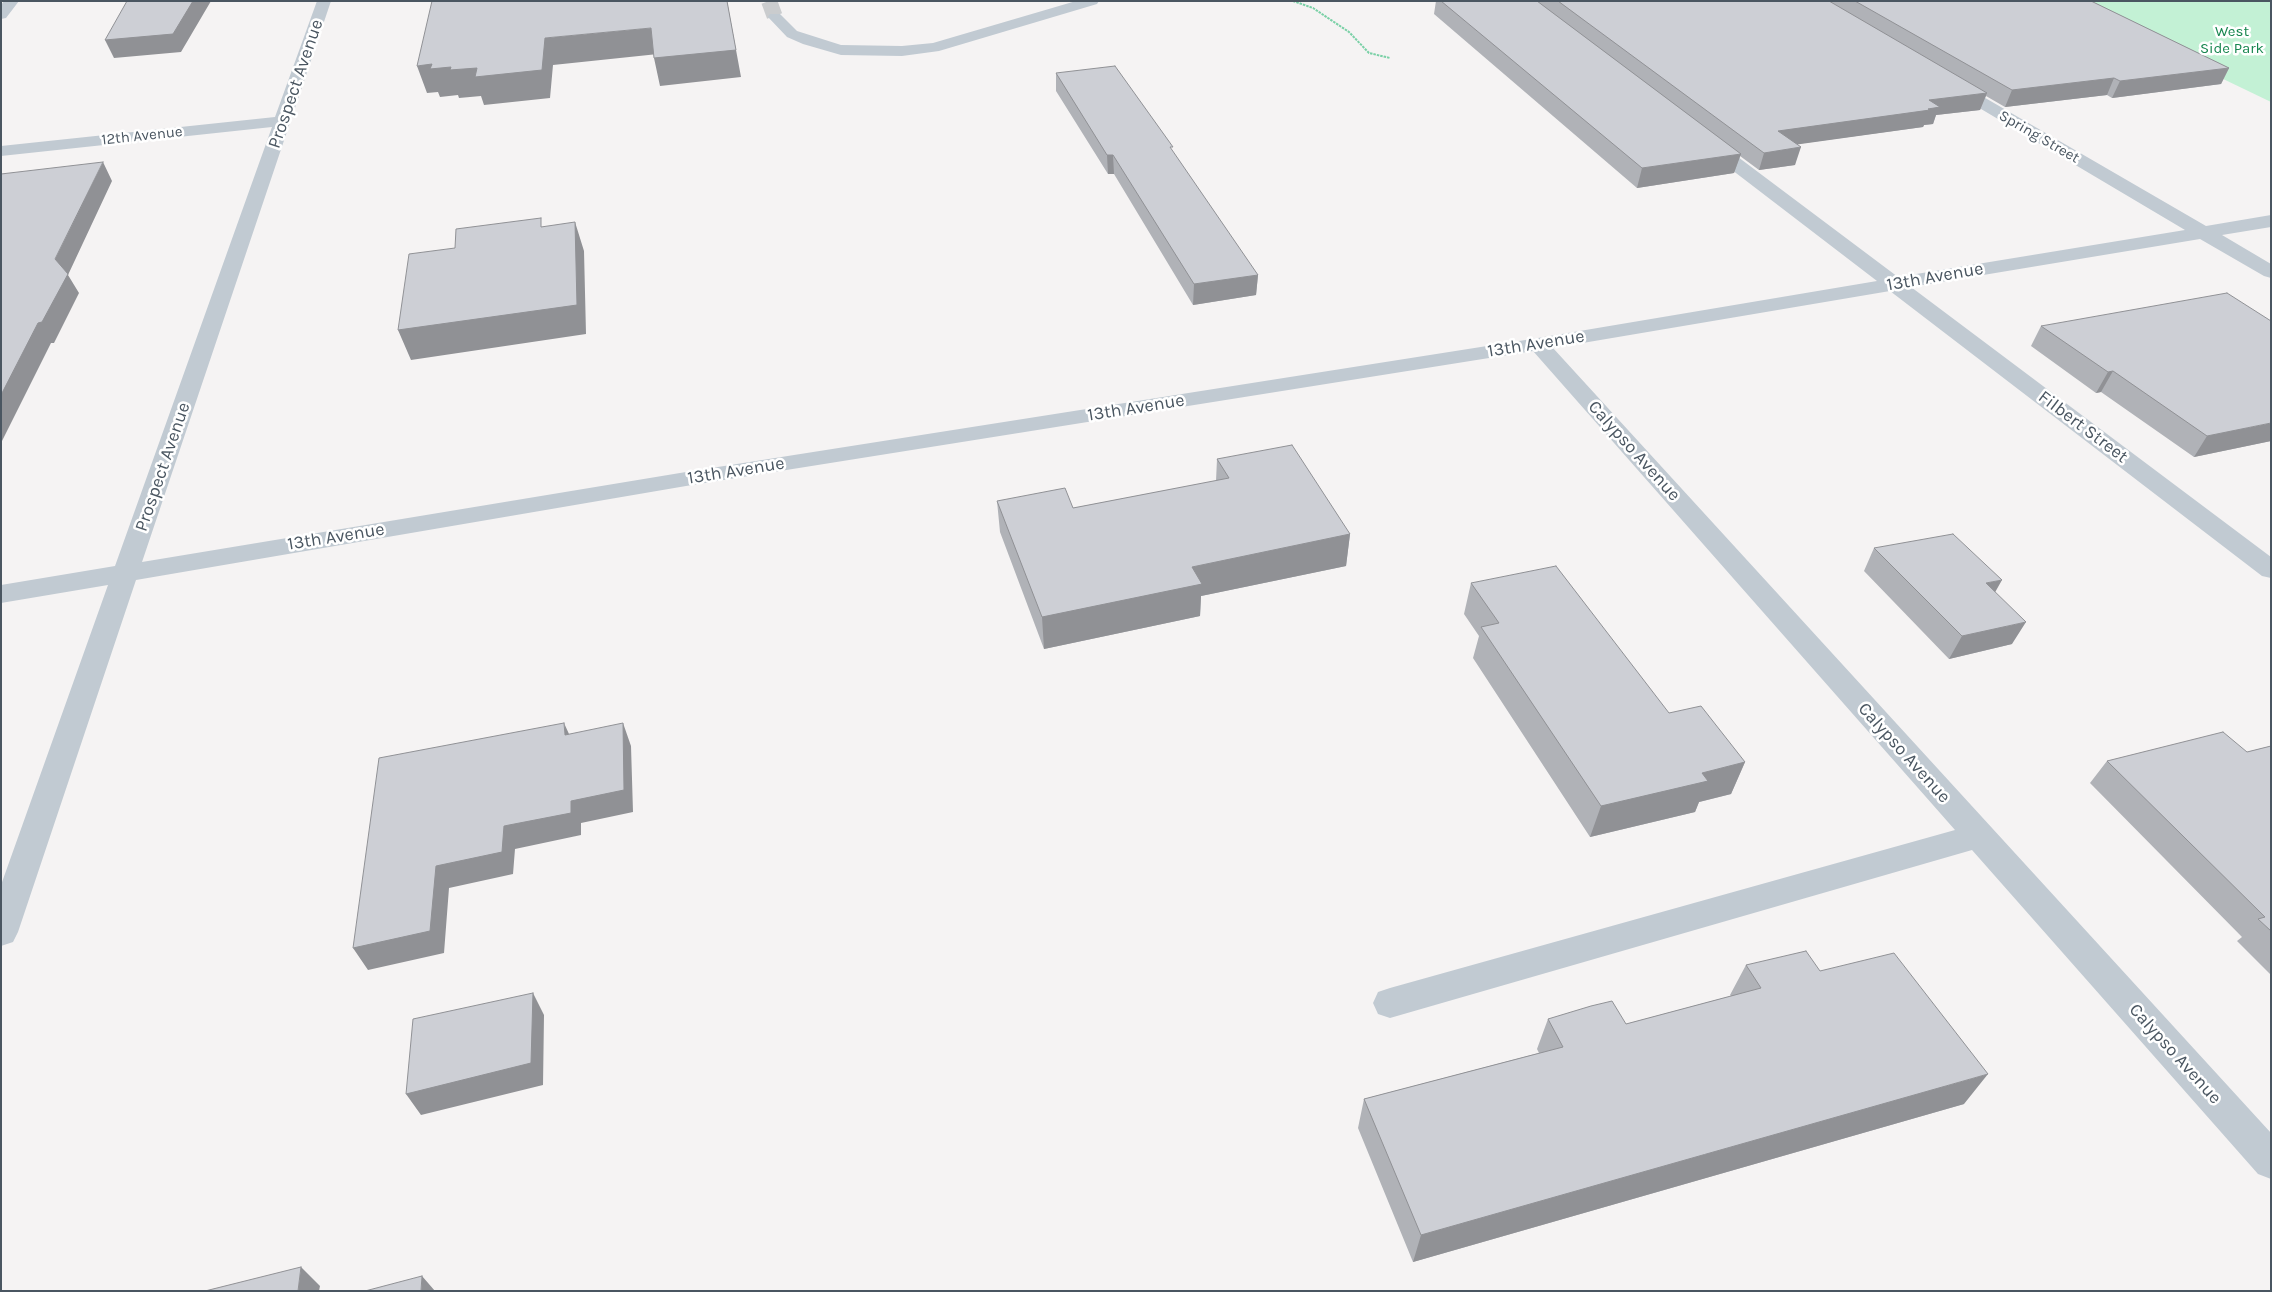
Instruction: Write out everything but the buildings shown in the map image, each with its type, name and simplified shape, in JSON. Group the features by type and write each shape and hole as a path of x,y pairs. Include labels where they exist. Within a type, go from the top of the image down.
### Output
{"street":[{"path":"1,16 12,1"},
{"name":"Prospect Avenue","path":"1,932 324,1"},
{"path":"775,17 792,34 808,42 841,50 870,51 934,48 1092,1"},
{"name":"Spring Street","path":"1936,76 2271,272"},
{"name":"12th Avenue","path":"1,151 283,120"},
{"name":"Filbert Street","path":"1696,134 2271,570"},
{"name":"13th Avenue","path":"1,594 648,486 1538,344 2271,221"},
{"name":"Calypso Avenue","path":"1538,344 2271,1161"},
{"path":"1390,1003 1978,836"}],"path":[{"path":"1293,1 1313,8 1349,32 1369,53 1390,58"}],"green space":[{"name":"West Side Park","path":"2061,1 2271,1 2271,102"}],"tunnel":[{"path":"769,1 775,17"}]}
